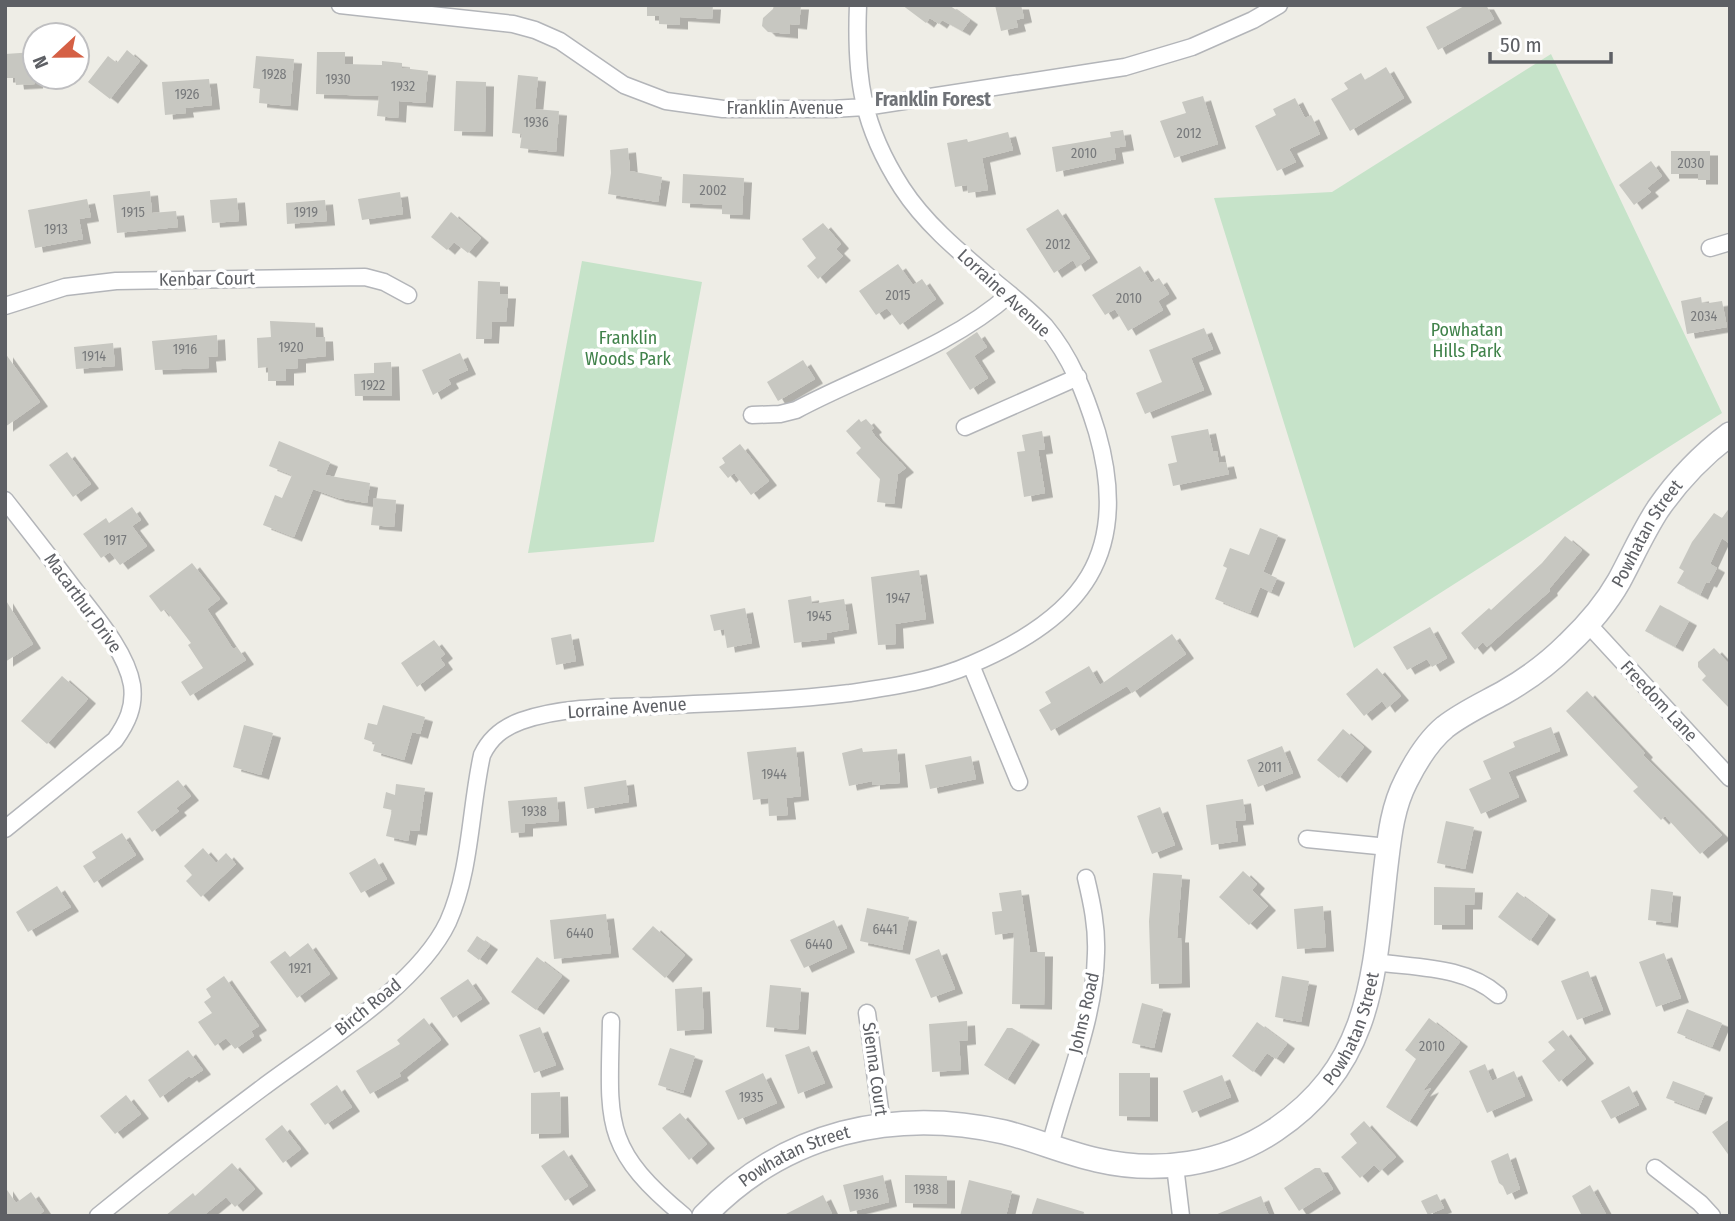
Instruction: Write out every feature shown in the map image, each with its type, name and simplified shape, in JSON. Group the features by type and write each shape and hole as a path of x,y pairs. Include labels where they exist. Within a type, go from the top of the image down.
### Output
{"street":[{"name":"Franklin Avenue","path":"340,5 513,24 561,41 624,85 643,94 674,103 723,109 772,110 865,107 1125,67 1200,44 1279,5"},
{"name":"Lorraine Avenue","path":"521,721 591,709 778,700 894,687 971,665 1017,642 1056,617 1075,598 1096,565 1107,522 1106,477 1101,447 1078,377 1066,354 1043,324 964,256 915,205 882,154 865,107 858,72 858,5"},
{"path":"1710,248 1730,242"},
{"name":"Kenbar Court","path":"5,306 65,287 116,281 365,277 384,282 408,295"},
{"path":"752,415 780,414 796,410 890,367 988,313 1010,294"},
{"path":"965,427 1078,377"},
{"name":"Powhatan Street","path":"704,1216 743,1181 772,1162 803,1146 838,1134 882,1124 933,1121 966,1125 1007,1133 1094,1160 1125,1166 1175,1166 1218,1156 1251,1144 1276,1130 1307,1104 1340,1064 1355,1037 1371,992 1376,962 1392,815 1417,760 1434,738 1466,712 1505,692 1565,648 1588,624 1617,584 1660,507 1683,477 1709,449 1730,434"},
{"name":"Macarthur Drive","path":"5,500 96,618 123,659 132,686 133,703 124,727 115,740 5,829"},
{"name":"Freedom Lane","path":"1588,624 1730,778"},
{"path":"971,665 1018,782"},
{"name":"Birch Road","path":"98,1216 391,990 425,956 446,925 456,898 482,755 498,733 521,721"},
{"path":"1307,839 1388,847"},
{"name":"Johns Road","path":"1050,1146 1089,1010 1094,982 1094,915 1086,878"},
{"path":"1376,962 1457,973 1472,978 1498,995"},
{"name":"Sienna Court","path":"867,1013 882,1124"},
{"path":"611,1021 610,1099 616,1136 637,1172 654,1192 684,1216"},
{"path":"1175,1166 1181,1216"},
{"path":"1655,1168 1700,1203 1712,1216"}],"green space":[{"name":"Powhatan Hills Park","path":"1551,54 1722,413 1354,648 1214,198 1332,192"},
{"name":"Franklin Woods Park","path":"582,261 702,282 654,542 528,553"}],"building":[{"path":"647,5 713,5 712,19 680,17 680,25 659,24 659,16 647,16"},
{"path":"774,5 801,5 799,25 790,24 790,34 768,32 762,26 763,18"},
{"path":"902,5 949,5 970,20 962,31 942,20 939,24 930,18 926,23"},
{"path":"995,5 1021,5 1024,18 1016,20 1018,27 1001,31"},
{"path":"1466,5 1486,5 1494,19 1438,50 1426,27"},
{"path":"127,50 140,61 110,99 91,84 91,78 108,56 117,63"},
{"path":"317,52 345,52 345,64 382,65 382,61 402,63 402,68 428,71 425,103 399,101 398,118 377,116 379,96 316,94"},
{"path":"21,53 21,85 16,85 15,78 5,78 5,54"},
{"path":"256,56 294,59 290,106 259,103 260,89 253,88"},
{"path":"1386,67 1404,98 1350,131 1331,99 1348,89 1344,83 1361,73 1365,80"},
{"path":"518,75 538,77 535,109 559,111 556,152 520,148 522,134 512,133"},
{"path":"209,79 212,105 185,108 186,113 165,115 162,82"},
{"path":"456,81 486,82 485,132 454,131"},
{"path":"1203,96 1218,144 1174,158 1160,121 1186,113 1182,102"},
{"path":"1295,98 1305,118 1311,115 1320,134 1289,149 1296,162 1277,171 1255,126 1276,115 1273,109"},
{"path":"1123,130 1126,146 1114,148 1116,159 1056,172 1052,147 1111,137 1110,132"},
{"path":"1008,132 1013,150 982,158 988,190 968,193 967,185 955,187 947,143 967,139 968,142"},
{"path":"628,148 630,171 662,177 658,202 608,194 610,150"},
{"path":"1671,151 1710,151 1710,180 1698,180 1698,174 1671,174"},
{"path":"1651,161 1662,176 1647,188 1651,192 1634,205 1619,185"},
{"path":"683,174 744,178 742,215 722,214 722,205 682,203"},
{"path":"150,191 152,213 176,211 178,227 117,233 113,195"},
{"path":"400,192 403,214 362,220 358,199"},
{"path":"237,198 239,221 212,223 210,200"},
{"path":"87,199 91,217 79,219 83,239 35,248 28,210"},
{"path":"325,200 327,221 287,224 286,203"},
{"path":"1058,209 1090,258 1077,267 1073,260 1054,273 1026,229"},
{"path":"451,212 481,238 468,253 454,242 447,250 431,237"},
{"path":"823,223 841,244 836,249 843,256 818,279 807,266 816,258 802,239"},
{"path":"898,264 913,285 922,279 936,299 900,325 887,308 876,315 859,291"},
{"path":"1140,266 1151,283 1159,278 1169,294 1158,301 1163,310 1128,331 1115,309 1105,315 1092,295"},
{"path":"478,281 500,282 500,294 508,294 506,322 492,322 491,339 476,339"},
{"path":"1701,297 1702,304 1722,301 1727,327 1687,334 1681,301"},
{"path":"270,321 315,323 316,337 325,337 326,356 298,359 298,368 286,369 286,381 268,381 268,367 258,368 257,338 271,337"},
{"path":"1204,328 1213,349 1191,358 1204,390 1145,414 1136,393 1162,382 1149,350"},
{"path":"977,332 987,347 974,356 988,378 970,390 946,353"},
{"path":"217,335 218,356 208,357 209,368 155,370 152,341"},
{"path":"113,343 115,366 76,369 74,347"},
{"path":"5,353 40,402 5,427"},
{"path":"460,353 468,370 448,379 451,384 433,395 422,370"},
{"path":"803,360 815,379 778,401 767,382"},
{"path":"391,362 392,396 355,396 354,374 374,373 374,363"},
{"path":"859,419 861,422 866,419 874,428 871,430 875,436 906,468 898,474 894,504 877,502 880,479 856,453 861,448 846,431"},
{"path":"1208,429 1213,452 1217,451 1219,463 1226,462 1229,474 1173,486 1168,464 1177,462 1171,436"},
{"path":"1042,431 1045,449 1038,450 1045,493 1024,497 1017,452 1025,451 1022,435"},
{"path":"279,441 330,462 325,475 370,483 367,503 338,498 313,489 294,537 263,525 275,495 282,498 292,475 269,466"},
{"path":"740,444 769,481 751,495 734,473 728,478 719,467 725,463 722,458"},
{"path":"67,452 91,484 73,497 49,465"},
{"path":"374,498 396,500 394,527 371,525"},
{"path":"132,507 141,520 132,526 147,546 120,565 110,552 101,558 83,534 106,518 109,523"},
{"path":"1730,507 1730,544 1722,538 1710,564 1717,568 1700,595 1677,583 1684,571 1679,568 1692,542 1714,513 1722,518"},
{"path":"1260,528 1278,535 1263,572 1277,578 1271,592 1260,587 1250,613 1215,599 1227,568 1223,566 1230,548 1249,555"},
{"path":"1565,536 1582,550 1550,591 1487,647 1483,642 1475,650 1461,633 1489,608 1491,610 1542,563"},
{"path":"192,563 220,599 207,609 233,649 237,647 246,660 190,696 181,682 203,668 188,645 191,643 165,609 161,612 149,596"},
{"path":"919,570 926,619 895,624 896,644 878,645 871,577"},
{"path":"811,596 812,604 844,599 849,629 826,633 827,639 794,643 788,600"},
{"path":"5,599 33,644 5,662"},
{"path":"1660,605 1689,621 1675,647 1645,631"},
{"path":"745,608 752,643 727,648 724,629 714,631 710,615"},
{"path":"1430,627 1447,658 1432,667 1427,659 1407,670 1393,647"},
{"path":"571,634 576,661 556,665 551,638"},
{"path":"1172,634 1186,654 1132,693 1127,686 1051,731 1039,710 1051,703 1045,692 1089,666 1100,685"},
{"path":"434,640 445,654 440,658 445,665 417,687 401,663"},
{"path":"1714,648 1730,665 1730,709 1702,680 1706,676 1698,667 1698,662"},
{"path":"1377,668 1401,696 1387,708 1382,701 1364,716 1346,694"},
{"path":"62,676 88,699 47,744 21,721"},
{"path":"1587,691 1645,753 1643,755 1722,835 1700,854 1665,816 1661,820 1633,791 1638,787 1566,711"},
{"path":"383,705 425,717 420,734 412,732 404,760 373,751 375,743 364,739 368,723 377,725"},
{"path":"244,725 273,733 261,775 233,767"},
{"path":"1551,727 1560,751 1508,772 1519,797 1481,814 1469,789 1491,779 1483,761 1515,747 1513,742"},
{"path":"1343,729 1364,747 1339,778 1317,760"},
{"path":"1282,746 1293,773 1258,787 1247,760"},
{"path":"796,747 801,796 786,798 788,815 769,816 768,798 753,800 747,752"},
{"path":"862,748 863,752 897,749 900,783 872,785 872,781 849,786 842,753"},
{"path":"971,756 976,779 930,789 925,765"},
{"path":"178,780 191,796 176,808 179,811 152,832 137,812"},
{"path":"626,780 629,802 587,809 584,787"},
{"path":"396,784 425,788 419,831 410,830 408,841 386,836 392,810 383,808 386,792 395,795"},
{"path":"557,797 559,821 525,824 525,832 511,833 508,801"},
{"path":"1243,799 1246,820 1235,821 1238,841 1211,845 1206,805"},
{"path":"1160,807 1175,845 1152,854 1137,816"},
{"path":"1446,821 1474,827 1465,869 1437,863"},
{"path":"122,833 136,855 94,883 83,866 96,858 92,852"},
{"path":"203,848 216,863 226,853 236,864 201,897 186,881 192,875 184,866"},
{"path":"375,858 387,879 361,893 349,873"},
{"path":"1243,871 1257,884 1252,890 1268,906 1249,925 1219,897"},
{"path":"1153,873 1182,875 1177,938 1181,938 1182,983 1151,984 1149,921"},
{"path":"57,886 71,907 28,932 16,912"},
{"path":"1434,887 1475,888 1474,905 1465,905 1465,925 1434,925"},
{"path":"1651,889 1673,892 1670,923 1648,920"},
{"path":"1021,890 1030,952 1045,952 1044,1005 1012,1004 1014,932 995,935 992,912 1002,911 999,893"},
{"path":"1517,892 1548,915 1530,941 1498,917"},
{"path":"1323,906 1326,947 1297,949 1294,909"},
{"path":"867,908 909,917 902,950 860,941"},
{"path":"606,914 611,953 554,959 550,920"},
{"path":"834,920 847,948 804,968 790,940"},
{"path":"653,926 685,955 665,978 632,949"},
{"path":"477,936 490,945 479,960 467,951"},
{"path":"308,943 330,974 297,998 270,962 285,951 290,957"},
{"path":"939,949 955,989 931,998 915,959"},
{"path":"1664,953 1681,998 1656,1007 1639,962"},
{"path":"537,957 562,976 536,1010 511,992"},
{"path":"1588,971 1603,1010 1577,1020 1561,981"},
{"path":"224,976 259,1026 251,1031 254,1036 235,1049 226,1038 215,1046 198,1022 212,1013 204,1002 211,997 206,989"},
{"path":"1282,976 1309,981 1301,1022 1275,1017"},
{"path":"468,979 482,999 453,1018 440,998"},
{"path":"770,985 801,988 798,1030 766,1027"},
{"path":"702,987 704,1029 677,1031 675,989"},
{"path":"1142,1003 1163,1009 1154,1048 1132,1043"},
{"path":"1687,1009 1722,1023 1712,1047 1677,1033"},
{"path":"424,1018 441,1040 399,1073 401,1076 370,1094 356,1071 400,1044 397,1040"},
{"path":"1429,1018 1460,1042 1422,1092 1431,1088 1409,1122 1386,1107 1416,1059 1405,1050"},
{"path":"967,1021 968,1040 959,1041 961,1070 932,1072 929,1024"},
{"path":"1257,1022 1287,1044 1276,1059 1267,1053 1253,1072 1232,1056"},
{"path":"540,1027 556,1065 534,1073 519,1035"},
{"path":"1007,1028 1012,1028 1032,1040 1007,1080 984,1065"},
{"path":"1563,1030 1586,1059 1559,1082 1542,1061 1555,1050 1548,1042"},
{"path":"809,1046 825,1083 798,1094 785,1055"},
{"path":"670,1048 695,1056 683,1093 658,1085"},
{"path":"188,1050 203,1070 191,1078 189,1076 160,1098 148,1080"},
{"path":"1485,1064 1492,1081 1514,1071 1525,1096 1487,1113 1469,1071"},
{"path":"763,1073 777,1103 738,1120 725,1091"},
{"path":"1119,1073 1150,1073 1150,1117 1119,1116"},
{"path":"1222,1075 1231,1097 1192,1113 1183,1091"},
{"path":"1673,1081 1705,1093 1698,1110 1666,1098"},
{"path":"337,1085 352,1107 325,1125 310,1104"},
{"path":"1629,1086 1639,1105 1611,1119 1601,1101"},
{"path":"560,1092 561,1133 531,1134 531,1093"},
{"path":"126,1095 141,1114 115,1134 100,1116"},
{"path":"680,1113 707,1144 689,1160 662,1128"},
{"path":"1730,1119 1730,1157 1712,1132"},
{"path":"1364,1121 1396,1157 1380,1171 1374,1165 1360,1178 1341,1157 1357,1143 1350,1134"},
{"path":"282,1125 301,1149 283,1163 265,1139"},
{"path":"564,1150 588,1186 565,1201 541,1166"},
{"path":"1508,1153 1520,1189 1507,1195 1499,1183 1491,1161"},
{"path":"232,1163 255,1189 235,1207 226,1197 203,1216 165,1216 193,1193 195,1196"},
{"path":"1315,1168 1320,1168 1333,1189 1299,1211 1284,1188"},
{"path":"883,1175 889,1202 850,1212 843,1185"},
{"path":"905,1175 947,1176 947,1204 905,1203"},
{"path":"969,1180 1012,1191 1006,1216 960,1216"},
{"path":"1590,1185 1607,1216 1582,1216 1572,1196"},
{"path":"5,1187 16,1203 31,1192 44,1211 37,1216 5,1216"},
{"path":"1437,1194 1444,1208 1428,1215 1421,1201"},
{"path":"823,1195 833,1216 782,1216"},
{"path":"1261,1196 1269,1216 1215,1216 1215,1215"},
{"path":"1037,1198 1084,1212 1083,1216 1031,1216"}],"district":[{"name":"Franklin Forest","path":"933,99"}]}
